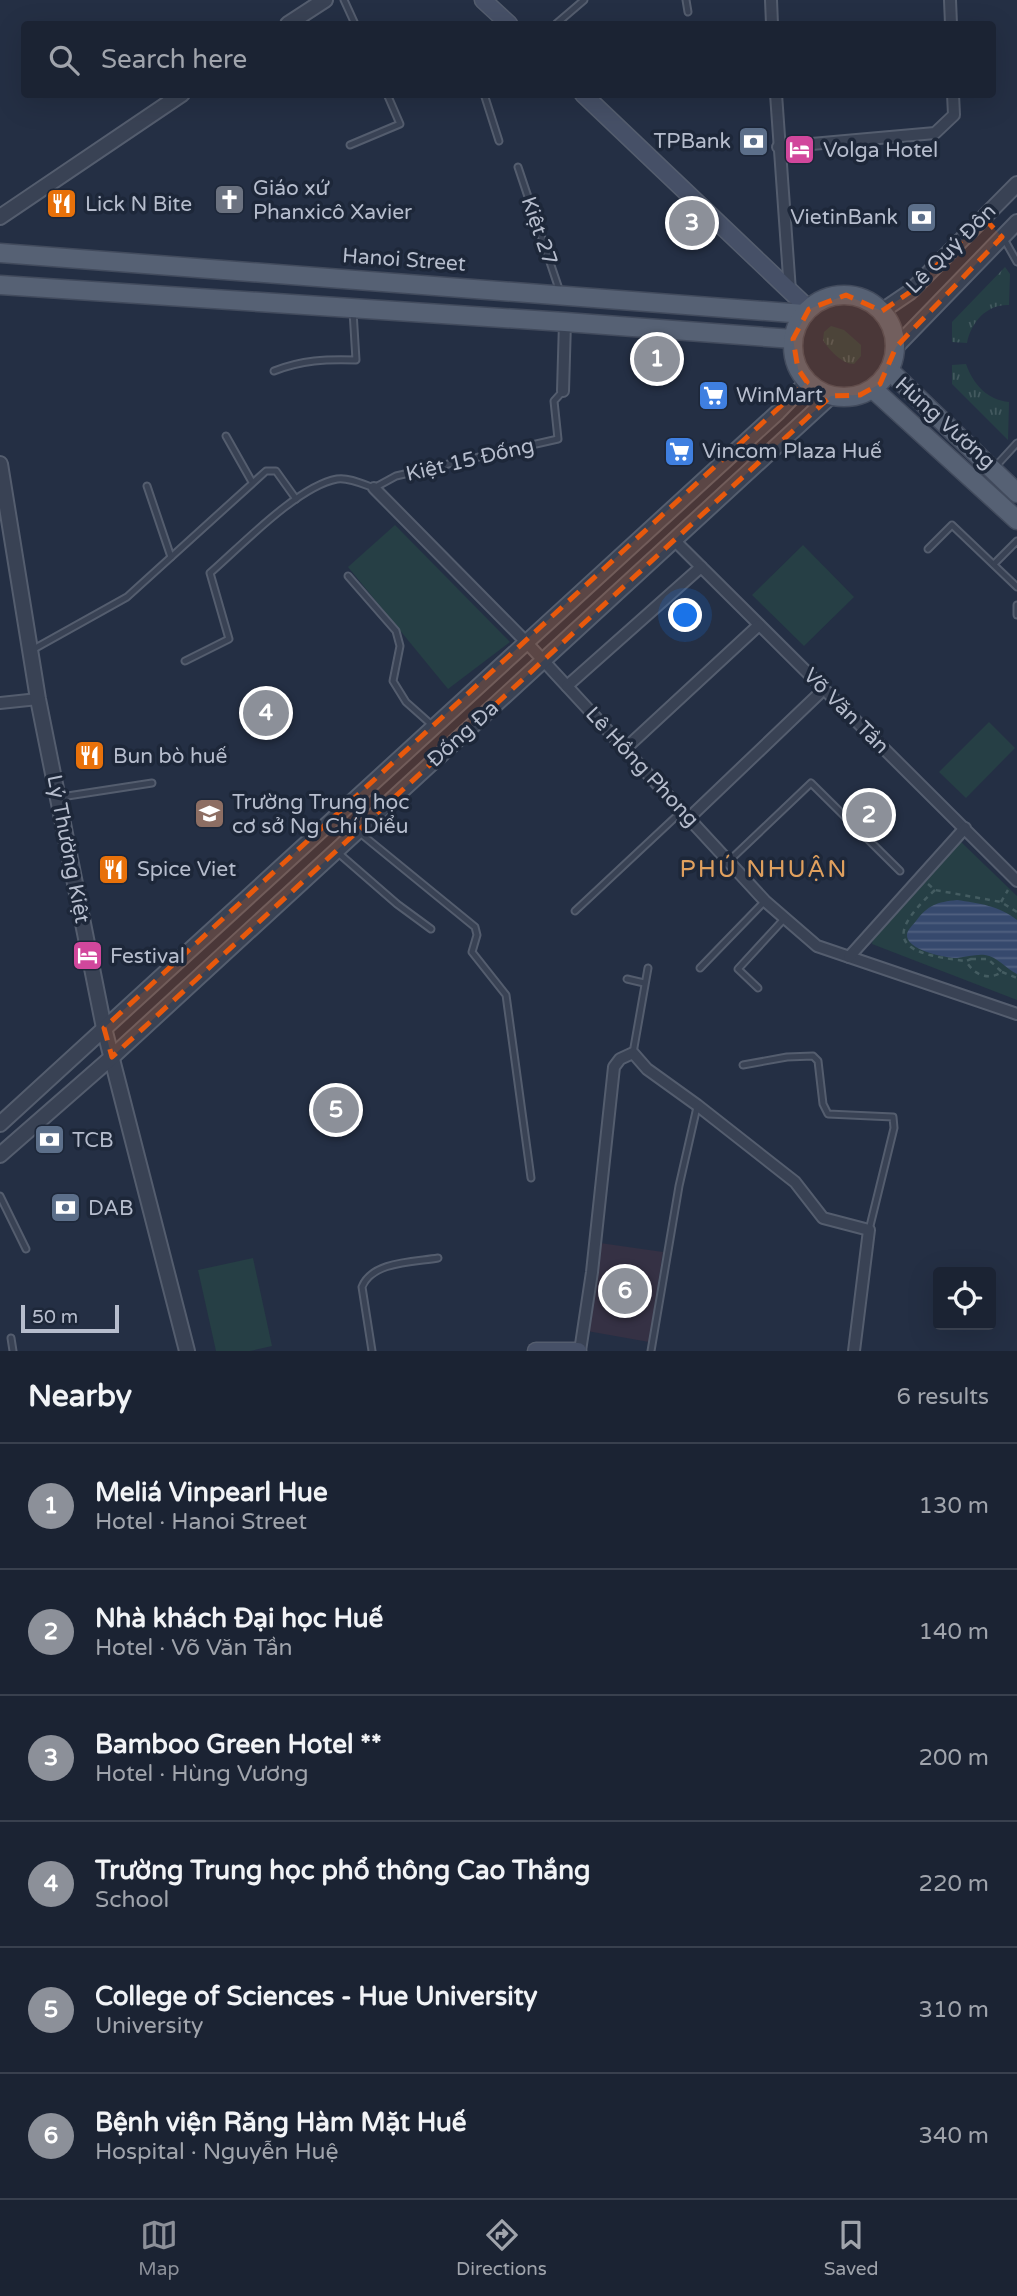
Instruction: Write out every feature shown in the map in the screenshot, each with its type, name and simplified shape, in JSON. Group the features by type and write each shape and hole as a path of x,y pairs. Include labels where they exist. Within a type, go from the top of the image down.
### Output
{"main road":[{"path":"488,1 506,21"},
{"path":"587,98 790,291 806,312"},
{"name":"Hanoi Street","path":"0,253 806,312"},
{"path":"0,285 793,339"},
{"path":"846,295 859,297 882,311 894,334 896,347 889,370 873,388 860,395 831,396 807,382 793,355 793,339 806,312 820,301 846,295"},
{"name":"Hùng Vương","path":"889,370 1017,493"},
{"name":"Hùng Vương","path":"873,388 1017,520"},
{"path":"542,1351 579,1351"}],"street":[{"path":"293,21 325,0"},
{"path":"771,0 772,21"},
{"path":"950,0 951,21"},
{"path":"0,217 176,98"},
{"path":"776,98 790,291"},
{"path":"778,147 935,133 954,115 953,98"},
{"name":"Lê Quý Đôn","path":"882,311 910,292 1017,184"},
{"path":"984,218 1002,237"},
{"name":"Lê Quý Đôn","path":"896,347 1017,222"},
{"path":"563,391 565,322"},
{"name":"Đống Đa","path":"0,1124 527,644 807,382"},
{"name":"Đống Đa","path":"0,1155 112,1057 831,396"},
{"name":"Lý Thường Kiệt","path":"0,464 29,651 104,1028 187,1351"},
{"name":"Lê Hồng Phong","path":"374,488 544,661 765,901 817,946 1017,1014"},
{"name":"Võ Văn Tần","path":"675,541 965,828 1014,883"},
{"path":"567,687 701,567"},
{"path":"626,748 760,625"},
{"path":"686,814 824,689"},
{"path":"0,703 38,699"},
{"path":"849,957 965,828"},
{"path":"579,1351 592,1272 614,1067 621,1059 633,1053 647,1069 794,1182 823,1217 869,1230 854,1351"}],"lane":[{"path":"344,0 354,21"},
{"path":"560,21 584,0"},
{"path":"686,0 688,12"},
{"path":"350,145 400,124 389,98"},
{"path":"485,98 499,141"},
{"name":"Kiệt 27","path":"518,167 561,295"},
{"path":"1002,237 1017,262"},
{"path":"274,371 292,364 319,359 356,360 353,308"},
{"name":"Kiệt 15 Đống","path":"374,488 396,476 558,439 554,401 563,391"},
{"path":"226,436 252,482"},
{"path":"993,470 1017,443"},
{"path":"29,651 127,597 266,471 276,471 296,499"},
{"path":"185,660 229,639 210,573 296,499 320,484 339,478 374,488"},
{"path":"147,486 171,556"},
{"path":"928,549 953,525 1017,587"},
{"path":"994,564 1017,541"},
{"path":"348,576 396,631 400,646 393,681 406,702 434,727"},
{"path":"1017,605 1017,615"},
{"path":"58,797 152,783"},
{"path":"729,861 811,783 900,871"},
{"path":"575,911 686,814"},
{"path":"357,831 475,927 477,935 472,952 506,995 531,1178"},
{"path":"336,851 397,904 431,929"},
{"path":"700,968 765,901"},
{"path":"758,988 738,969 784,919"},
{"path":"633,1053 648,968"},
{"path":"627,979 645,983"},
{"path":"743,1065 788,1057 813,1056 818,1061 823,1104 828,1114 893,1117 894,1128 869,1230"},
{"path":"651,1351 678,1186 697,1105"},
{"path":"0,1196 26,1249"},
{"path":"372,1351 362,1287 365,1279 382,1268 438,1258"},
{"path":"11,1338 13,1351"}],"path":[{"path":"1001,902 1014,883"},
{"path":"1017,912 1001,902 935,890 914,909 905,925 903,936 910,948 931,957 966,961 988,959 1002,972 1017,978"},
{"path":"966,961 972,970 980,975 990,976 1002,972"}],"highlighted area":[{"path":"984,218 1002,237 896,347 880,384 860,395 831,396 112,1057 104,1028 807,382 798,369 793,339 809,309 846,295 882,311 910,292"}],"shaded area":[{"path":"600,1243 663,1252 649,1342 587,1331"}],"green space":[{"path":"1005,267 1010,274 1009,305 1001,305 981,316 972,328 967,343 952,342 952,322"},
{"path":"831,326 844,330 861,345 861,356 854,364 841,359 823,340 824,332"},
{"path":"966,364 982,390 994,398 1009,402 1008,440 952,384 952,365"},
{"path":"395,525 510,642 448,689 348,567"},
{"path":"803,545 854,597 804,646 752,595"},
{"path":"989,722 1015,748 966,798 939,772"},
{"path":"960,841 1017,896 1017,1000 872,944 873,938"},
{"path":"253,1258 272,1346 250,1351 216,1351 198,1270"}],"water":[{"path":"957,900 996,908 1017,920 1017,974 989,956 957,958 927,952 912,945 908,940 908,930 925,911 938,903"}],"place":[{"name":"TPBank","path":"754,141"},
{"name":"Volga Hotel","path":"800,150"},
{"name":"Giáo xứ Phanxicô Xavier","path":"230,200"},
{"name":"Lick N Bite","path":"62,204"},
{"name":"VietinBank","path":"921,217"},
{"name":"Bamboo Green Hotel **","path":"692,223"},
{"name":"Meliá Vinpearl Hue","path":"657,359"},
{"name":"WinMart","path":"713,395"},
{"name":"Vincom Plaza Huế","path":"679,451"},
{"name":"Trường Trung học phổ thông Cao Thắng","path":"266,713"},
{"name":"Bun bò huế","path":"90,756"},
{"name":"Trường Trung học cơ sở Ng Chí Diểu","path":"209,814"},
{"name":"Nhà khách Đại học Huế","path":"869,815"},
{"name":"Spice Viet","path":"114,869"},
{"name":"Festival","path":"87,956"},
{"name":"College of Sciences - Hue University","path":"336,1110"},
{"name":"TCB","path":"49,1140"},
{"name":"DAB","path":"65,1208"},
{"name":"Bệnh viện Răng Hàm Mặt Huế","path":"625,1291"}],"district":[{"name":"PHÚ NHUẬN","path":"764,869"}]}
